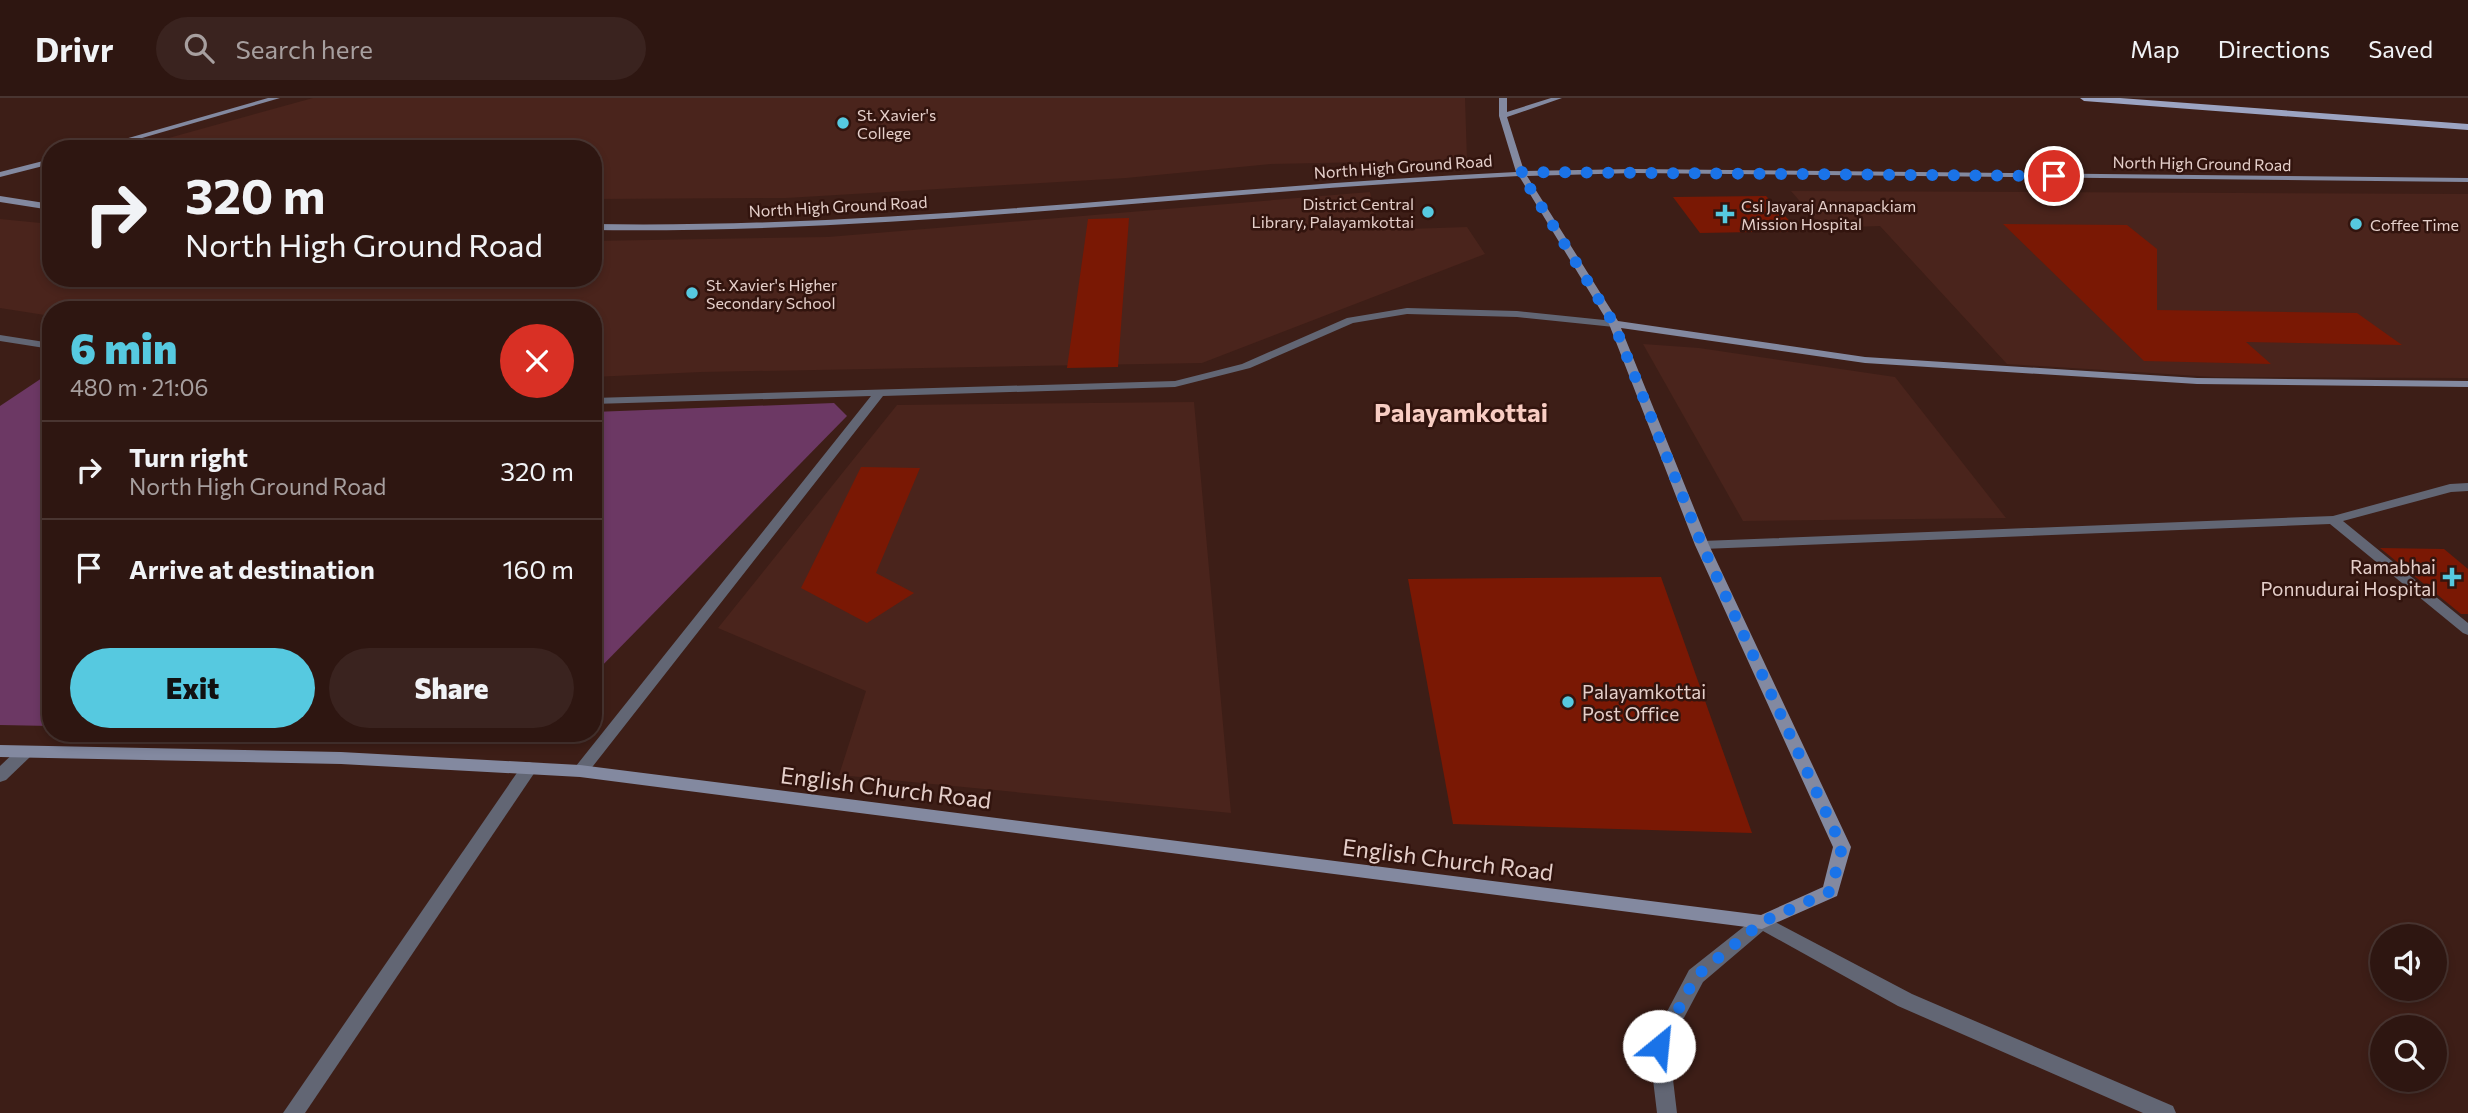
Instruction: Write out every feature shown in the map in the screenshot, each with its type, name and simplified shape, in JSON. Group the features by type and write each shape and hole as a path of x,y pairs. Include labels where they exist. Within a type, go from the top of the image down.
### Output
{"main road":[{"path":"2084,98 2468,127"}],"street":[{"path":"126,140 276,98"},
{"path":"1503,98 1503,116 1520,172 1614,324 1702,545 1842,847 1831,891 1762,922 1696,976 1659,1046 1667,1113"},
{"path":"1503,116 1558,98"},
{"path":"0,175 42,163"},
{"name":"North High Ground Road","path":"602,227 725,226 975,213 1520,172 2468,180"},
{"path":"0,199 42,206"},
{"path":"602,401 1175,384 1246,366 1351,320 1407,311 1517,314 1614,324 1865,360 2197,381 2468,384"},
{"path":"0,338 42,345"},
{"path":"580,771 879,393"},
{"path":"1702,545 2333,520 2450,488 2468,487"},
{"path":"2333,520 2468,630"},
{"name":"English Church Road","path":"0,751 341,758 580,771 1762,922"},
{"path":"0,776 25,752"},
{"path":"293,1113 529,768"},
{"path":"1762,922 1905,1000 2166,1113"}],"shaded area":[{"name":"St. Xavier's College","path":"313,98 1465,98 1467,160 1271,164 1126,178 786,198 602,199 602,140 161,140"},
{"path":"1791,191 2468,194 2468,378 2215,377 2007,364 1880,226 1823,228"},
{"name":"St. Xavier's Higher Secondary School","path":"1370,192 1378,230 1467,227 1485,254 1202,363 701,372 602,377 602,301 42,301 42,315 0,308 0,219 42,223 42,287 602,287 602,241 828,237"},
{"path":"1643,344 1699,348 1895,377 2006,518 1743,521"},
{"path":"42,378 42,726 0,725 0,406"},
{"path":"1194,402 1231,813 839,775 866,691 718,628 897,405"},
{"path":"834,403 847,416 602,666 602,412"}],"building":[{"path":"1766,196 1799,231 1700,233 1673,197"},
{"path":"1129,218 1118,367 1067,368 1088,219"},
{"path":"2003,224 2127,225 2157,249 2157,310 2357,313 2402,345 2246,342 2271,364 2144,361"},
{"path":"861,467 920,468 876,573 914,593 867,623 801,588"},
{"path":"2380,548 2444,549 2468,569 2468,614 2461,614"},
{"name":"Palayamkottai Post Office","path":"1661,577 1752,833 1453,824 1408,579"}],"place":[{"name":"St. Xavier's College","path":"843,123"},
{"name":"District Central Library, Palayamkottai","path":"1428,212"},
{"name":"Csi Jayaraj Annapackiam Mission Hospital","path":"1725,214"},
{"name":"Coffee Time","path":"2356,224"},
{"name":"St. Xavier's Higher Secondary School","path":"692,293"},
{"name":"Ramabhai Ponnudurai Hospital","path":"2452,577"},
{"name":"Palayamkottai Post Office","path":"1568,702"}],"district":[{"name":"Palayamkottai","path":"1461,411"}],"route":[{"path":"1659,1046 1696,976 1762,922 1831,891 1842,847 1702,545 1614,324 1520,172 2054,176"}]}
